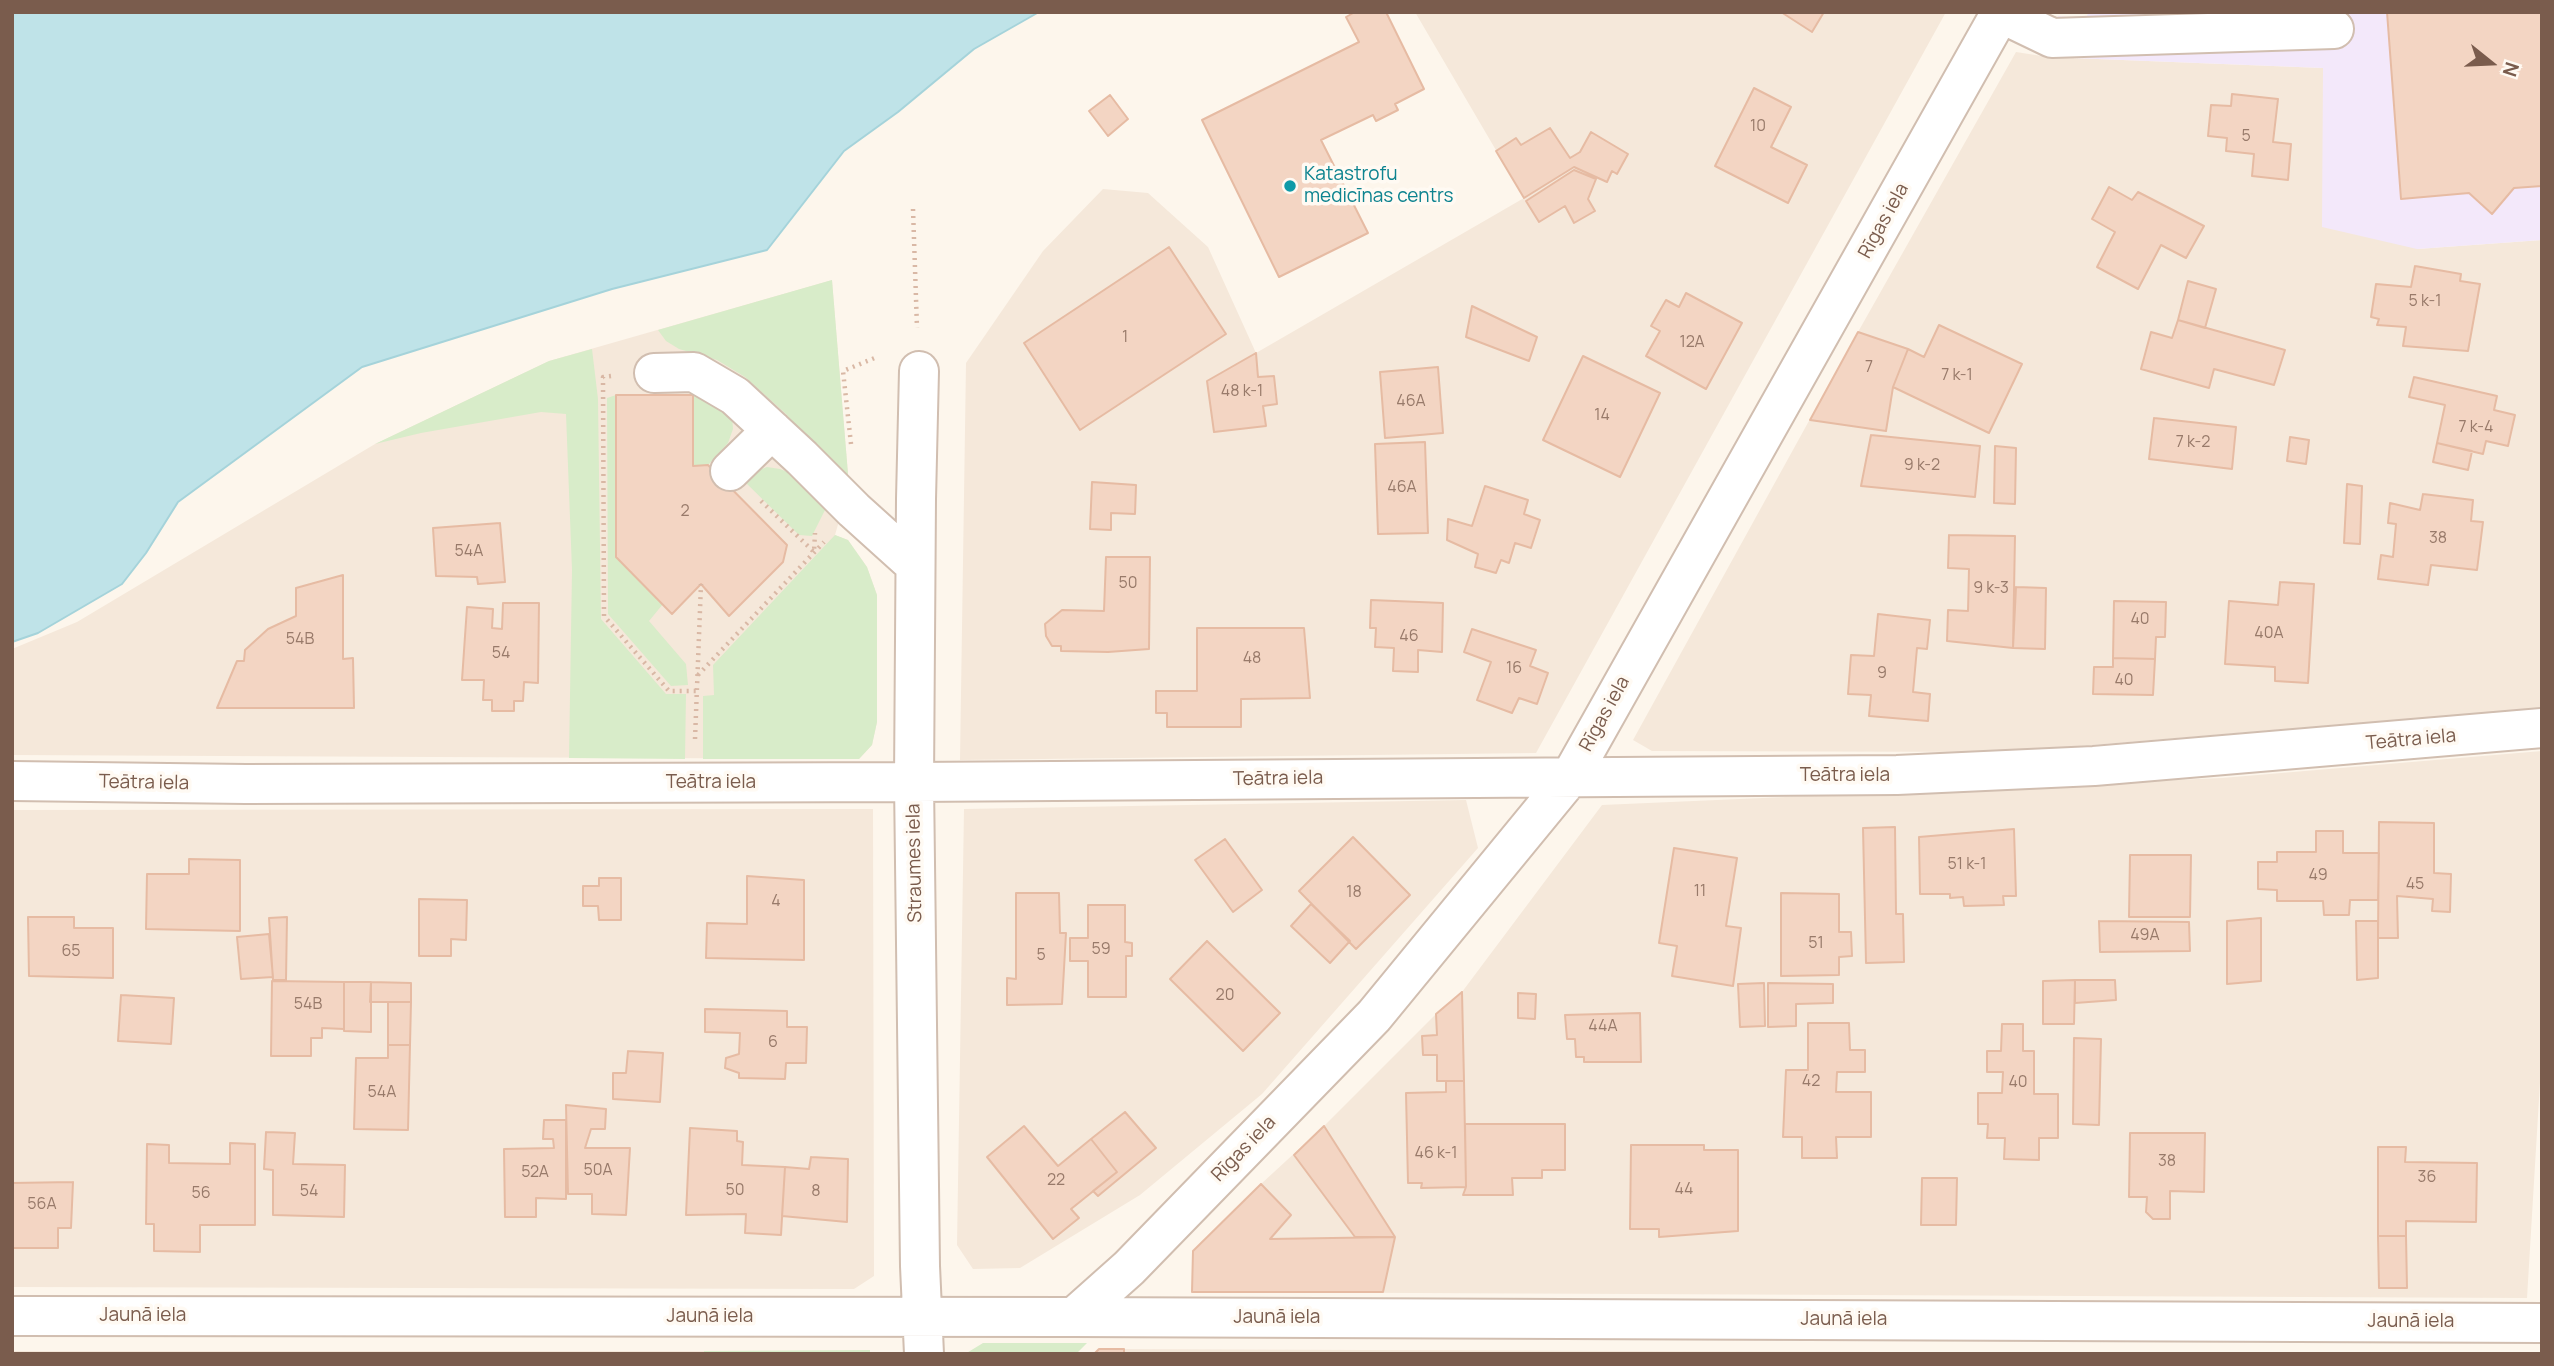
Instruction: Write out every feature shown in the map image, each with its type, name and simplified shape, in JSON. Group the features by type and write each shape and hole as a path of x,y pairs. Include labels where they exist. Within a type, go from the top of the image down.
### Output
{"street":[{"path":"2001,13 2052,38 2334,29"},
{"name":"Rīgas iela","path":"1074,1317 1129,1268 1374,1016 1571,776 2001,13"},
{"name":"Straumes iela","path":"919,371 914,782 920,1266 924,1335"},
{"path":"654,373 694,372 735,396 915,565"},
{"path":"730,471 772,430"},
{"name":"Teātra iela","path":"12,781 246,784 914,782 1897,775 2081,767 2542,728"},
{"name":"Jaunā iela","path":"12,1316 924,1335 1074,1317 2542,1323"}],"path":[{"path":"914,209 919,371"},
{"path":"814,552 813,536 855,486 844,371 879,356"},
{"path":"654,373 603,377 604,616 669,691 696,691"},
{"path":"730,471 814,552"},
{"path":"698,674 838,528 852,535 845,501"},
{"path":"695,745 701,584"}],"shaded area":[{"path":"1415,12 1946,12 1536,753 960,760 966,363 1043,251 1103,189 1148,193 1208,247 1256,353 1524,198"},
{"path":"2089,12 2542,12 2542,240 2417,249 2322,227 2323,68 2048,57 2058,16 2085,19"},
{"path":"2016,52 2048,57 2323,68 2417,249 2542,240 2542,708 2007,752 1652,751 1633,740"},
{"path":"832,280 849,486 835,535 848,540 867,567 877,595 877,722 872,745 859,759 12,755 12,649 77,622 375,444 549,361"},
{"path":"2542,751 2542,1049 2527,1298 1192,1292 1193,1251 1436,1014 1462,992 1602,805 2222,778"},
{"path":"1466,800 1478,848 1262,1094 1140,1195 1020,1268 973,1269 957,1245 964,809"},
{"path":"873,809 874,1276 854,1289 12,1287 12,810"},
{"path":"1099,1349 2427,1354 1094,1354"},
{"path":"12,1351 704,1351 704,1354 12,1354"}],"green space":[{"path":"832,280 849,486 786,414 745,377 717,360 679,349 666,341 658,330"},
{"path":"592,349 598,399 601,619 666,694 686,694 685,759 569,758 572,570 566,414 541,412 375,444 549,361"},
{"path":"616,395 616,557 663,604 649,621 686,664 688,685 671,686 608,614 607,398"},
{"path":"693,395 710,396 732,416 733,429 728,443 708,465 693,466"},
{"path":"767,467 795,475 828,504 812,536 799,535 744,481 752,473"},
{"path":"835,535 848,540 867,567 877,595 877,722 872,745 859,759 703,759 703,696 714,695 713,665"},
{"path":"983,1343 1087,1343 1076,1354 965,1354"},
{"path":"870,1350 870,1354 704,1354 704,1351"}],"water":[{"path":"12,12 1039,12 974,49 898,112 844,151 767,250 612,289 362,367 178,502 146,553 122,584 38,633 12,642"}],"building":[{"name":"Katastrofu medicīnas centrs","path":"1355,12 1386,12 1424,89 1395,104 1398,110 1376,121 1373,115 1321,140 1368,233 1279,277 1202,120 1359,42 1346,17"},
{"path":"1781,12 1824,12 1812,32"},
{"path":"2162,12 2234,12 2234,13 2162,18"},
{"path":"2387,12 2542,12 2542,186 2514,188 2492,214 2469,193 2401,199"},
{"path":"1754,88 1791,107 1771,147 1807,165 1788,203 1715,166"},
{"path":"2232,94 2278,99 2273,142 2291,144 2288,180 2252,176 2254,154 2226,151 2227,138 2208,136 2211,105 2231,106"},
{"path":"1110,95 1128,119 1108,136 1089,111"},
{"path":"1550,128 1570,158 1580,152 1591,132 1628,154 1617,174 1612,171 1607,182 1574,167 1524,198 1496,151 1516,138 1521,145"},
{"path":"1574,170 1596,179 1588,199 1595,211 1574,223 1565,206 1539,222 1526,201"},
{"path":"2109,187 2132,200 2138,192 2204,226 2186,258 2161,245 2138,289 2097,267 2115,232 2092,219"},
{"path":"1169,247 1226,334 1080,430 1024,343"},
{"path":"2415,266 2461,274 2460,281 2480,284 2468,351 2403,346 2406,327 2377,325 2379,319 2371,317 2376,284 2411,287"},
{"path":"2188,281 2216,289 2205,328 2178,320"},
{"path":"1686,293 1742,323 1706,389 1646,356 1660,331 1651,326 1666,300 1679,307"},
{"path":"1472,306 1537,337 1529,361 1466,337"},
{"path":"2178,320 2285,350 2274,385 2214,369 2209,388 2141,369 2151,332 2172,338"},
{"path":"1939,325 2022,364 1989,433 1893,387 1908,349 1924,357"},
{"path":"1858,332 1908,349 1893,387 1886,431 1810,420"},
{"path":"1256,353 1258,377 1274,376 1277,404 1263,406 1266,426 1214,432 1207,381"},
{"path":"1583,356 1660,393 1620,477 1543,440"},
{"path":"1438,367 1443,433 1385,438 1380,372"},
{"path":"2414,377 2497,396 2494,410 2515,415 2508,446 2486,441 2483,454 2437,443 2445,405 2409,397"},
{"path":"616,395 693,395 693,466 708,465 787,545 783,562 729,616 701,584 672,614 616,557"},
{"path":"2154,418 2236,427 2232,469 2149,459"},
{"path":"1871,435 1980,446 1975,497 1861,486"},
{"path":"2290,437 2309,440 2306,464 2287,461"},
{"path":"1425,442 1428,533 1378,534 1375,444"},
{"path":"2437,443 2472,451 2468,470 2433,462"},
{"path":"1995,446 2016,448 2015,504 1994,503"},
{"path":"1092,482 1136,485 1135,514 1111,513 1111,530 1090,529"},
{"path":"2347,484 2362,486 2360,544 2344,543"},
{"path":"1485,486 1528,500 1524,514 1540,520 1531,548 1515,543 1509,563 1501,560 1496,573 1475,567 1478,554 1447,540 1448,519 1472,526"},
{"path":"2423,494 2473,500 2471,521 2483,522 2477,570 2431,565 2428,585 2378,579 2381,555 2393,557 2396,524 2388,523 2390,503 2420,510"},
{"path":"500,523 505,582 478,584 477,577 436,576 433,528"},
{"path":"1949,535 2015,536 2013,648 1947,641 1948,610 1968,611 1969,569 1948,568"},
{"path":"1106,557 1150,557 1149,649 1061,651 1061,646 1052,646 1046,636 1045,624 1062,610 1104,611"},
{"path":"343,575 343,659 353,658 354,708 217,708 237,661 244,661 245,650 268,629 296,616 296,588"},
{"path":"2280,582 2314,584 2308,683 2275,681 2275,667 2225,664 2229,601 2278,605"},
{"path":"2016,587 2046,588 2045,649 2013,648"},
{"path":"1371,600 1443,603 1442,652 1418,650 1418,672 1393,671 1394,648 1375,647 1376,628 1370,628"},
{"path":"2114,601 2166,602 2165,637 2156,637 2155,659 2113,658"},
{"path":"503,603 539,603 538,683 524,682 523,701 514,701 514,711 492,711 492,700 483,700 484,680 462,680 467,607 493,609 492,628 502,629"},
{"path":"1878,614 1930,620 1927,649 1917,648 1913,692 1930,694 1928,721 1869,716 1871,695 1848,694 1851,655 1874,656"},
{"path":"1197,628 1304,628 1310,698 1241,699 1241,727 1167,727 1167,713 1156,713 1156,691 1197,691"},
{"path":"1472,629 1536,650 1530,666 1548,673 1537,704 1519,698 1512,713 1477,700 1491,662 1464,652"},
{"path":"2113,658 2155,659 2153,695 2093,694 2094,667 2113,667"},
{"path":"2379,822 2434,823 2434,873 2451,874 2450,912 2432,911 2433,899 2397,896 2398,938 2378,938"},
{"path":"1895,827 1896,914 1903,914 1904,962 1866,963 1863,828"},
{"path":"2014,829 2016,896 2003,896 2004,905 1964,906 1963,897 1920,894 1919,837"},
{"path":"2316,831 2343,831 2343,853 2379,853 2378,900 2350,900 2349,915 2324,915 2323,901 2277,901 2277,890 2258,889 2258,862 2277,862 2277,852 2316,852"},
{"path":"1353,837 1410,895 1356,949 1299,891"},
{"path":"1225,839 1262,890 1233,912 1195,860"},
{"path":"1674,848 1737,858 1726,926 1741,928 1733,986 1672,976 1677,946 1659,943"},
{"path":"2130,855 2191,855 2190,917 2129,917"},
{"path":"189,859 240,860 240,931 146,929 147,874 189,874"},
{"path":"747,876 804,880 804,960 706,958 707,923 747,924"},
{"path":"599,878 621,878 621,920 599,920 598,906 583,906 583,886 599,886"},
{"path":"1016,893 1059,893 1060,933 1066,933 1062,1004 1007,1005 1007,978 1016,979"},
{"path":"1781,893 1839,894 1839,932 1851,932 1852,956 1839,957 1839,975 1781,976"},
{"path":"419,899 467,900 466,940 451,939 451,956 419,956"},
{"path":"1311,904 1350,941 1330,963 1291,926"},
{"path":"1088,905 1125,905 1125,942 1132,943 1132,956 1126,956 1126,997 1088,997 1088,961 1070,961 1070,938 1088,938"},
{"path":"28,917 74,917 74,928 113,928 113,978 29,976"},
{"path":"287,917 286,980 273,980 269,918"},
{"path":"2261,918 2261,981 2227,984 2227,921"},
{"path":"2099,921 2189,922 2190,951 2100,952"},
{"path":"2356,921 2378,921 2378,978 2357,980"},
{"path":"269,934 273,977 241,979 237,937"},
{"path":"1207,941 1280,1013 1243,1051 1170,979"},
{"path":"2075,980 2074,1024 2043,1024 2043,981"},
{"path":"2075,980 2115,980 2116,1000 2075,1003"},
{"path":"272,981 344,982 344,1029 322,1028 322,1038 311,1038 311,1056 271,1056"},
{"path":"344,982 371,982 371,1032 344,1031"},
{"path":"371,982 411,983 411,1002 370,1002"},
{"path":"1764,983 1765,1026 1740,1027 1738,984"},
{"path":"1768,983 1833,984 1833,1003 1796,1004 1796,1026 1768,1027"},
{"path":"1462,992 1464,1081 1437,1081 1437,1055 1423,1055 1422,1036 1437,1035 1436,1014"},
{"path":"1518,993 1536,994 1535,1019 1518,1018"},
{"path":"121,995 174,998 171,1044 118,1041"},
{"path":"388,1002 411,1002 410,1045 388,1045"},
{"path":"705,1009 787,1011 787,1027 807,1027 806,1063 786,1063 785,1079 739,1078 739,1073 725,1068 726,1058 739,1054 740,1033 705,1032"},
{"path":"1640,1013 1641,1062 1584,1062 1584,1057 1576,1057 1575,1039 1567,1039 1565,1015"},
{"path":"1808,1023 1849,1023 1850,1050 1865,1050 1865,1072 1837,1072 1836,1092 1871,1092 1871,1137 1836,1137 1837,1158 1802,1158 1802,1137 1783,1137 1786,1070 1808,1070"},
{"path":"2002,1024 2023,1024 2023,1051 2034,1051 2034,1094 2058,1094 2058,1138 2039,1138 2039,1160 2004,1159 2005,1138 1987,1138 1988,1124 1978,1124 1978,1093 2002,1093 2003,1072 1987,1072 1987,1051 2001,1051"},
{"path":"2074,1038 2101,1039 2099,1125 2073,1124"},
{"path":"388,1045 410,1045 408,1130 354,1129 356,1058 388,1058"},
{"path":"628,1051 663,1053 660,1102 613,1099 613,1073 626,1073"},
{"path":"1446,1081 1464,1081 1466,1187 1421,1188 1422,1183 1408,1183 1406,1093 1446,1092"},
{"path":"566,1105 606,1109 605,1129 591,1129 585,1148 630,1148 626,1215 592,1214 592,1194 568,1194"},
{"path":"1125,1112 1156,1148 1098,1196 1093,1191 1117,1172 1091,1139"},
{"path":"544,1120 566,1120 566,1199 536,1198 536,1217 505,1217 504,1149 554,1148 553,1139 543,1139"},
{"path":"1465,1124 1565,1124 1565,1170 1542,1170 1542,1178 1512,1178 1513,1195 1463,1195 1466,1187"},
{"path":"1024,1126 1058,1166 1091,1139 1117,1172 1071,1209 1079,1218 1053,1239 987,1157"},
{"path":"1324,1126 1395,1237 1355,1237 1294,1155"},
{"path":"690,1128 737,1131 737,1141 743,1142 742,1165 785,1167 781,1235 745,1233 746,1214 686,1215"},
{"path":"266,1132 295,1133 293,1164 345,1165 344,1217 273,1215 273,1170 264,1169"},
{"path":"2130,1133 2205,1133 2204,1192 2170,1191 2170,1219 2153,1219 2146,1212 2147,1197 2129,1197"},
{"path":"230,1143 255,1144 255,1225 200,1225 200,1252 154,1251 154,1224 146,1224 147,1144 169,1145 169,1163 230,1164"},
{"path":"1631,1145 1704,1145 1704,1150 1738,1150 1738,1231 1659,1237 1659,1229 1630,1229"},
{"path":"2378,1147 2406,1147 2405,1162 2477,1163 2476,1222 2406,1221 2406,1236 2378,1236"},
{"path":"811,1157 848,1159 847,1222 782,1216 785,1167 809,1169"},
{"path":"1922,1178 1957,1178 1956,1225 1921,1225"},
{"path":"73,1182 71,1228 58,1228 58,1248 12,1248 12,1183"},
{"path":"1261,1184 1291,1215 1270,1239 1395,1237 1383,1292 1192,1292 1193,1251"},
{"path":"2378,1236 2406,1236 2407,1288 2379,1288"},
{"path":"1099,1349 1124,1349 1124,1354 1094,1354"}],"place":[{"name":"Katastrofu medicīnas centrs","path":"1290,186"}]}
